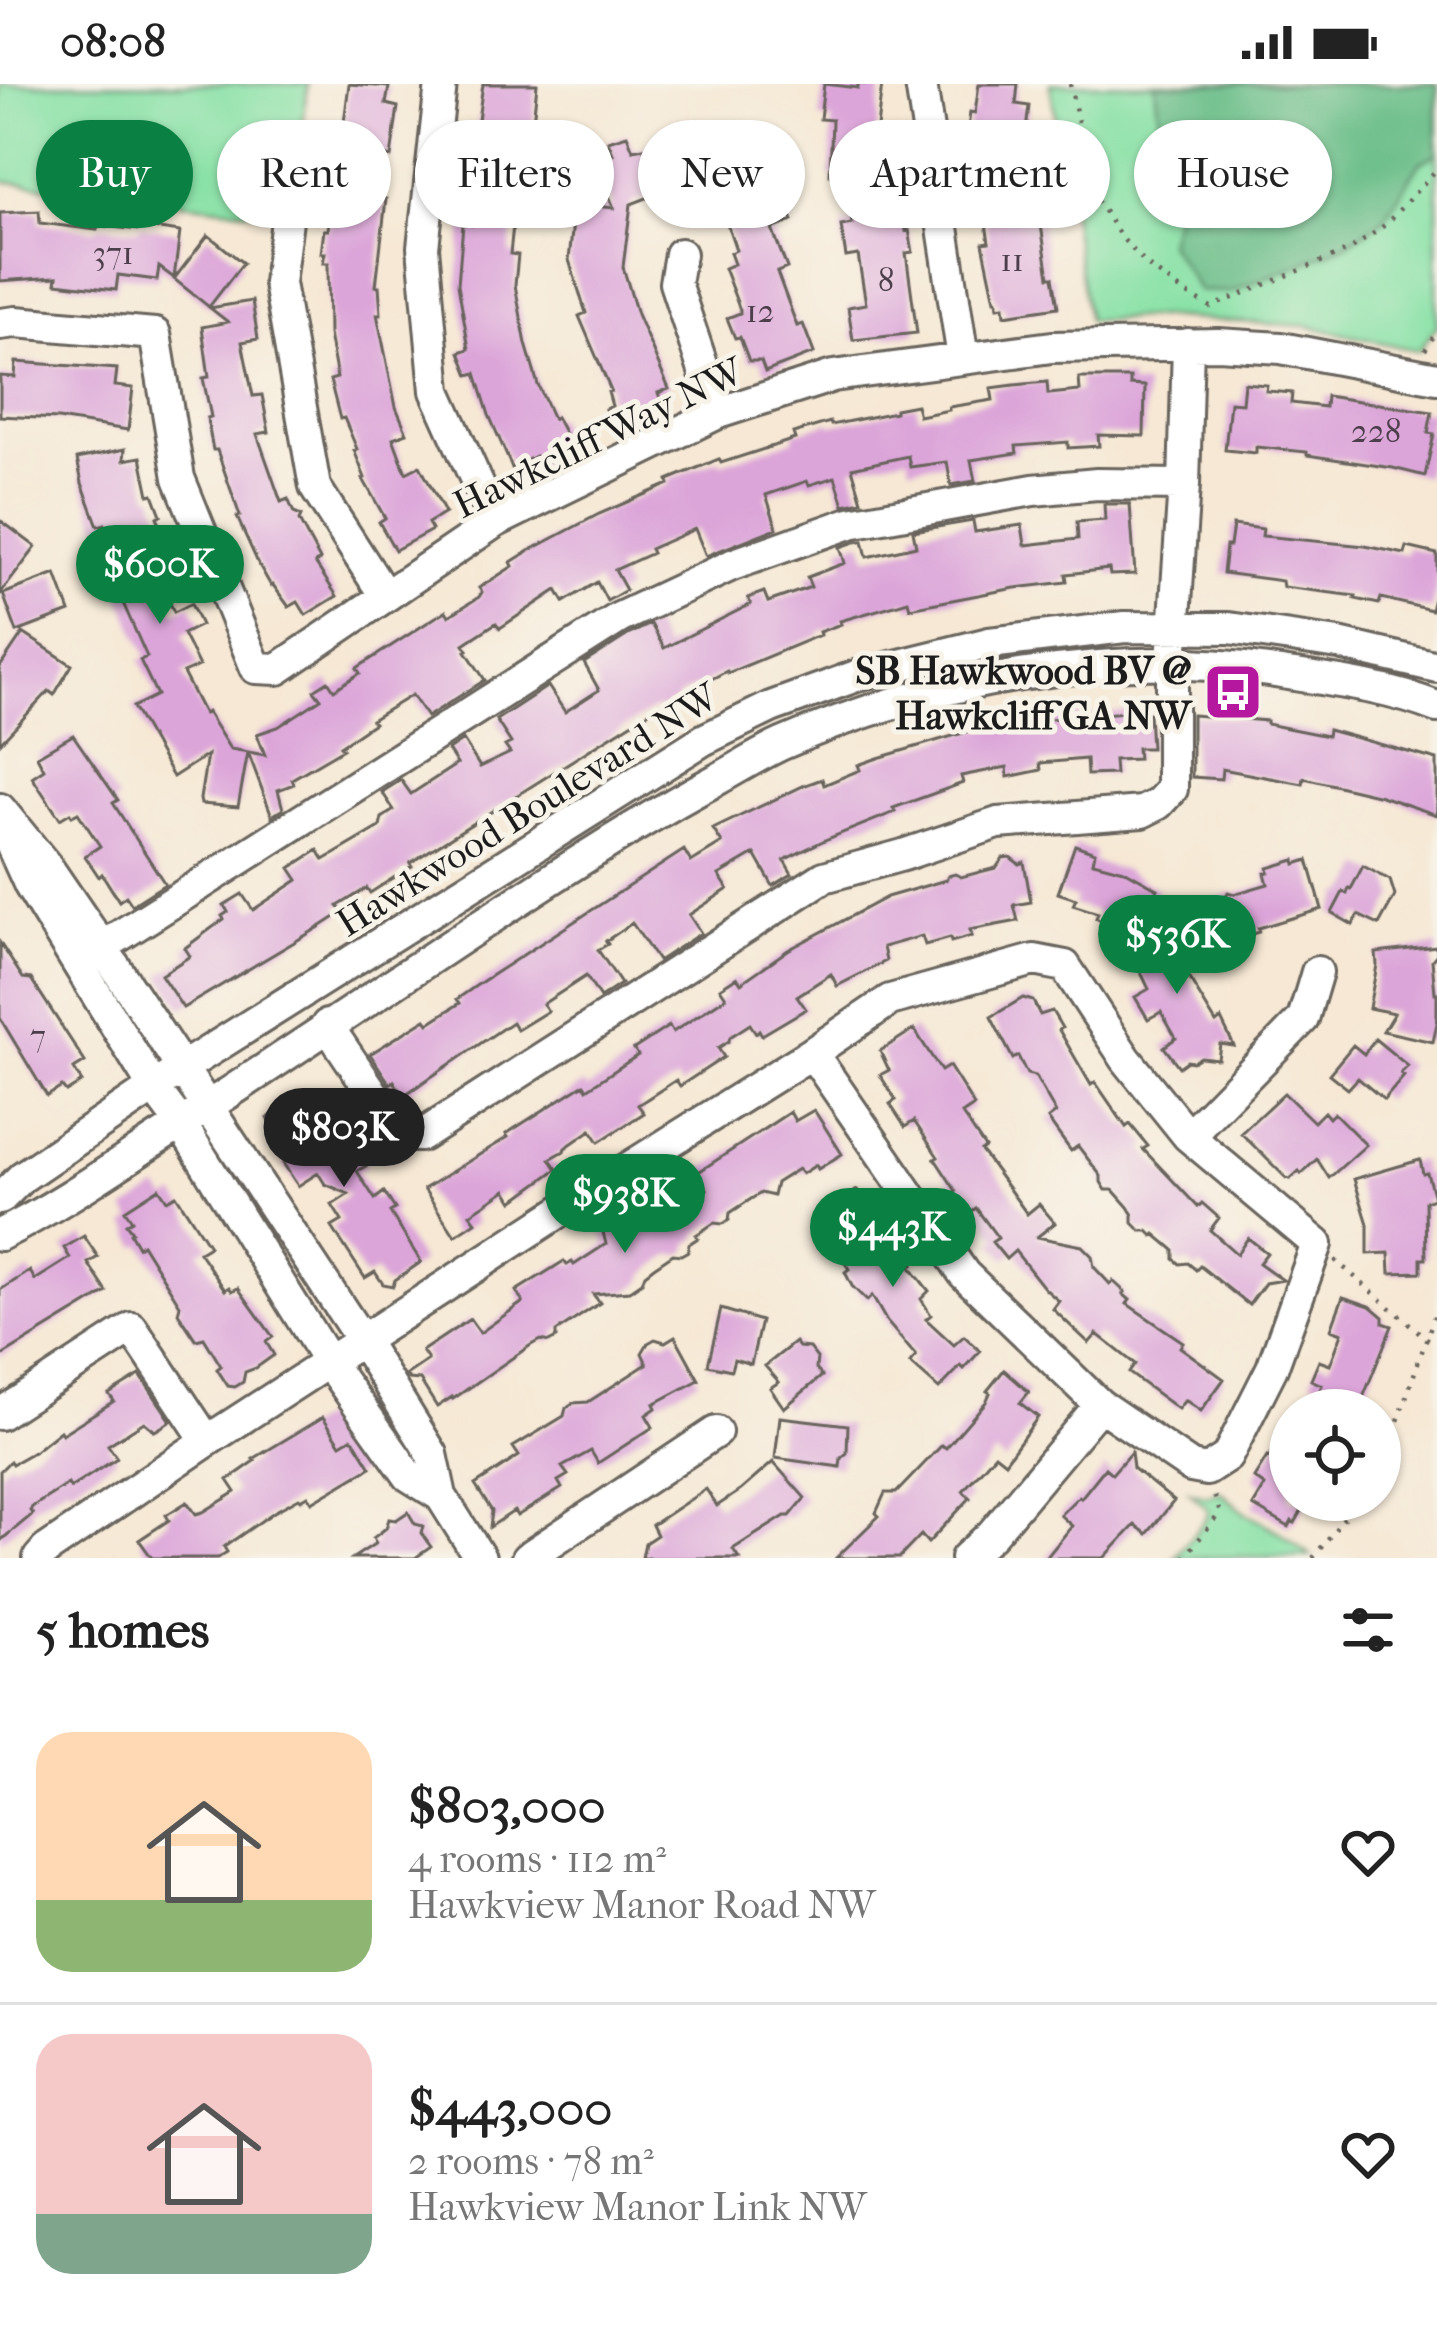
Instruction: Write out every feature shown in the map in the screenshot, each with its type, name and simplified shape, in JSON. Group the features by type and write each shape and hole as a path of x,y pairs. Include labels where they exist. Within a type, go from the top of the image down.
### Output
{"street":[{"path":"441,84 423,247 436,391 495,522"},
{"path":"921,84 963,358"},
{"path":"286,228 279,284 316,487 385,596"},
{"path":"680,254 675,283 718,413"},
{"name":"Hawkcliff Way NW","path":"0,324 155,334 179,478 256,668 278,669 495,522 718,413 833,376 1052,347 1188,344 1281,348 1437,378"},
{"path":"327,1025 397,1129 408,1136 422,1136 824,878 998,823 1142,812 1158,804 1172,788 1172,662 1188,344"},
{"path":"102,947 620,617 731,565 850,524 1033,490 1097,484 1184,485"},
{"name":"Hawkwood Boulevard NW","path":"0,1198 22,1177 182,1068 703,740 771,707 860,675 989,643 1125,627 1229,628 1340,644 1437,667"},
{"name":"Hawkwood Boulevard NW","path":"0,1235 48,1210 195,1116 642,820 782,745 873,710 994,678 1172,662 1222,664 1332,681 1437,706"},
{"path":"625,790 642,820"},
{"path":"0,809 48,868 182,1068 195,1116 328,1363 409,1476 441,1496"},
{"path":"0,819 30,886 154,1088 195,1116 363,1342 432,1454 441,1496 481,1558"},
{"path":"38,1558 207,1442 890,1000 1034,960 1066,966 1126,1059 1188,1136 1317,1244 1272,1369 1227,1456 1207,1470 1191,1467 1100,1405 964,1274 812,1053"},
{"path":"1188,1136 1303,1019 1317,972"},
{"path":"0,1414 132,1328 207,1442"},
{"path":"967,1558 1100,1405"},
{"path":"527,1558 716,1432"}],"path":[{"path":"1070,84 1094,196 1121,237 1148,266 1211,307 1352,249 1386,224 1437,169"},
{"path":"1317,1244 1437,1344"},
{"path":"1401,1412 1437,1308"},
{"path":"1184,1558 1220,1513 1214,1492"},
{"path":"1313,1558 1342,1521"}],"green space":[{"path":"0,84 308,84 304,120 217,120 217,207 193,204 193,120 36,120 36,185 0,181"},
{"path":"1050,84 1437,84 1437,325 1419,351 1307,326 1158,317 1088,321 1073,228 1110,228 1110,120 1056,120"},
{"path":"1155,84 1437,84 1437,154 1420,163 1384,219 1344,246 1231,292 1199,291 1168,243 1172,228 1332,228 1332,120 1159,120"},
{"path":"1190,1492 1206,1496 1221,1492 1311,1556 1174,1558 1207,1518 1208,1509"}],"building":[{"path":"349,84 389,87 386,104 398,107 391,157 391,120 344,120"},
{"path":"483,84 537,84 533,120 478,120"},
{"path":"824,84 858,88 858,84 882,84 878,120 820,119"},
{"path":"979,84 1018,84 1016,104 1029,106 1027,120 969,120 970,112 975,113"},
{"path":"627,135 633,150 638,149 638,201 631,204 623,267 669,389 658,393 664,408 613,427 605,409 612,406 611,391 579,316 586,313 569,260 572,228 614,228 614,139"},
{"path":"36,211 36,228 180,232 174,278 159,267 157,280 118,275 116,290 56,283 57,277 0,281 0,213"},
{"path":"383,228 376,286 381,314 377,314 396,407 407,433 393,438 406,473 420,466 445,513 428,523 432,530 395,550 379,522 385,518 363,479 357,449 344,418 340,419 330,380 337,378 329,334 328,263 323,263 325,253 321,253 324,230"},
{"path":"463,228 513,228 510,254 518,255 515,285 526,344 553,419 556,417 573,449 540,466 535,456 512,468 476,373 469,375 460,352 469,349 458,284"},
{"path":"728,228 775,228 787,268 777,272 797,326 803,324 814,353 765,372 761,361 749,361 727,318 740,313 724,268 734,264 730,253 736,250"},
{"path":"841,228 909,230 913,252 906,253 917,333 853,340 848,307 866,304 858,255 846,257"},
{"path":"987,228 1041,228 1058,307 1005,315 1004,306 998,307 995,300 983,243 989,242"},
{"path":"208,235 243,263 209,307 174,279"},
{"path":"252,301 258,339 242,342 253,396 262,395 269,432 257,434 281,502 288,499 294,513 301,516 299,521 320,560 315,563 337,596 306,615 298,602 289,607 258,563 237,517 217,450 213,450 207,418 211,417 203,378 209,377 202,327 228,322 210,308"},
{"path":"16,362 117,369 115,386 133,388 128,430 0,416 0,376 15,377"},
{"path":"1079,378 1130,378 1130,385 1145,386 1144,436 1098,435 1099,446 1068,448 1068,442 1016,446 1017,453 971,460 975,481 951,485 947,462 910,467 908,456 852,468 862,501 844,505 835,477 766,495 777,528 706,556 695,529 615,570 626,590 607,601 597,582 564,602 557,590 500,628 496,623 464,644 485,680 427,717 412,695 371,720 374,723 340,746 343,749 278,790 283,809 272,816 248,752 265,755 257,734 278,727 321,699 314,690 328,681 334,690 360,673 357,668 436,617 446,611 449,616 479,597 479,588 527,552 669,484 668,480 719,459 721,463 795,439 793,433 916,405 919,416 993,400 991,388 1047,382 1048,394 1080,391"},
{"path":"1244,383 1292,393 1291,403 1325,407 1326,396 1432,412 1428,433 1434,434 1425,476 1307,452 1256,447 1256,453 1225,450 1230,402 1242,403"},
{"path":"125,449 124,460 141,457 149,495 153,494 172,553 166,555 175,576 161,583 174,612 191,604 201,625 183,634 199,666 183,673 204,714 207,712 230,749 248,752 238,807 201,804 207,755 173,777 133,707 157,695 140,660 147,657 115,585 129,579 105,524 98,526 77,459"},
{"path":"1104,504 1130,504 1135,574 1110,575 1109,569 1066,574 1067,582 910,608 908,601 840,621 820,635 727,671 657,707 370,893 367,888 338,906 343,912 323,925 183,1008 161,975 190,956 185,948 224,919 228,912 224,905 242,894 253,910 298,880 290,868 318,850 324,860 380,827 382,818 394,810 382,792 401,780 411,794 457,764 448,750 463,740 480,767 510,753 505,746 511,743 496,720 548,686 565,712 599,690 584,663 628,635 651,624 664,648 751,604 748,598 764,592 768,602 811,587 807,577 845,563 840,547 855,542 863,541 867,557 916,546 913,531 973,521 975,532 1022,525 1025,545 1078,539 1077,522 1105,520"},
{"path":"0,520 36,547 0,594"},
{"path":"1233,525 1263,529 1262,536 1405,554 1407,547 1437,554 1431,610 1223,573"},
{"path":"56,574 70,612 17,632 3,594"},
{"path":"23,633 72,665 54,695 49,691 0,743 0,667"},
{"path":"1149,713 1151,748 1137,748 1138,759 1114,760 1115,774 1087,775 1086,759 1040,763 1041,770 1008,777 1007,767 961,776 963,783 893,808 895,812 784,860 792,874 773,886 755,854 719,875 728,889 689,915 701,933 658,961 632,923 598,950 621,984 600,998 586,976 543,1004 548,1011 517,1030 512,1022 403,1096 370,1054 460,1003 457,999 483,981 684,850 691,862 722,843 713,829 803,786 822,779 824,785 860,770 858,765 973,730"},
{"path":"1192,715 1267,721 1327,736 1328,730 1437,760 1437,815 1304,778 1303,784 1222,769 1221,779 1192,777"},
{"path":"73,735 118,800 113,803 165,884 132,905 126,896 119,901 85,856 100,846 78,813 60,819 32,777 44,769 37,756"},
{"path":"1075,845 1095,852 1093,862 1124,870 1158,889 1131,938 1096,918 1098,913 1073,905 1076,899 1058,893"},
{"path":"1010,857 1024,862 1031,902 1014,905 1018,921 970,930 972,936 951,942 950,938 925,945 922,936 883,947 886,961 837,986 831,974 797,996 806,1009 762,1035 750,1024 718,1048 724,1057 680,1086 676,1080 638,1105 644,1113 599,1142 591,1130 550,1159 557,1169 513,1201 506,1190 470,1214 476,1222 455,1236 424,1189 584,1084 587,1089 638,1055 634,1049 669,1026 673,1032 726,997 720,988 737,977 741,983 788,950 887,897 955,874 961,877 996,868"},
{"path":"1295,860 1296,864 1308,860 1322,909 1258,928 1259,932 1241,937 1244,949 1219,956 1207,901 1268,884 1268,868"},
{"path":"1363,866 1390,880 1395,896 1379,925 1358,915 1353,925 1332,913"},
{"path":"1173,921 1192,960 1181,965 1216,1023 1221,1019 1234,1046 1220,1044 1218,1059 1201,1057 1179,1067 1164,1047 1176,1038 1161,1012 1148,1019 1135,997 1149,989 1136,962 1143,959 1134,940"},
{"path":"0,943 23,978 31,979 85,1062 74,1069 82,1082 66,1092 62,1087 47,1096 0,1018"},
{"path":"1437,946 1432,960 1437,993 1433,1042 1383,1031 1394,1013 1369,1008 1376,953"},
{"path":"1023,998 1033,1001 1040,1015 1052,1011 1091,1085 1095,1082 1126,1127 1130,1124 1148,1146 1143,1149 1198,1207 1202,1203 1219,1218 1210,1230 1237,1254 1248,1238 1267,1253 1259,1263 1283,1280 1265,1283 1249,1305 1200,1266 1196,1270 1188,1263 1180,1264 1174,1250 1133,1223 1128,1207 1113,1190 1106,1190 1078,1146 1071,1151 1048,1119 1056,1113 1035,1076 1027,1074 1018,1056 1013,1059 991,1017"},
{"path":"914,1029 941,1071 949,1066 974,1106 962,1114 985,1148 981,1151 1027,1214 1039,1204 1055,1223 1037,1237 1082,1246 1092,1256 1094,1267 1125,1292 1130,1300 1127,1304 1183,1342 1180,1347 1224,1379 1201,1411 1185,1400 1178,1409 1129,1373 1135,1364 1097,1334 1089,1343 1053,1309 1059,1301 1015,1251 1006,1259 992,1242 998,1238 976,1208 967,1215 914,1121 905,1127 890,1104 896,1100 880,1075 889,1070 880,1051"},
{"path":"1375,1039 1408,1066 1384,1100 1358,1078 1348,1089 1329,1074 1353,1045 1364,1054"},
{"path":"306,1092 333,1131 342,1125 366,1166 357,1171 375,1199 384,1192 395,1209 390,1212 421,1262 393,1286 383,1284 375,1272 365,1278 332,1227 342,1221 332,1205 349,1194 325,1184 318,1173 298,1186 283,1163 289,1160 268,1118"},
{"path":"1284,1093 1314,1122 1324,1112 1329,1118 1334,1113 1366,1145 1329,1178 1317,1159 1301,1174 1286,1178 1241,1133"},
{"path":"814,1110 842,1154 818,1169 816,1165 802,1174 798,1169 776,1183 773,1196 761,1193 751,1199 723,1224 714,1223 696,1235 688,1251 673,1254 629,1291 593,1294 600,1303 556,1332 556,1338 531,1345 453,1399 437,1407 420,1380 406,1375 428,1360 422,1351 470,1319 480,1333 523,1302 516,1291 564,1261 574,1265 606,1244 603,1232 624,1218 652,1202 662,1219 707,1189 697,1173 790,1112 795,1121"},
{"path":"1420,1160 1434,1198 1425,1201 1426,1259 1421,1259 1421,1272 1390,1273 1389,1253 1368,1254 1368,1224 1354,1179"},
{"path":"159,1188 167,1200 176,1195 209,1246 199,1252 225,1290 238,1288 273,1337 266,1342 274,1355 245,1372 243,1382 235,1387 228,1386 217,1369 221,1366 204,1338 196,1340 178,1313 180,1305 126,1224 132,1220 125,1210"},
{"path":"857,1190 870,1210 861,1216 863,1223 887,1253 897,1245 929,1291 921,1299 931,1315 926,1319 954,1345 964,1336 980,1351 939,1389 910,1363 916,1356 872,1296 867,1301 852,1286 845,1272 849,1269 828,1238 819,1236 815,1217"},
{"path":"84,1236 98,1257 88,1263 107,1292 0,1357 0,1290 30,1271 35,1280 70,1258 64,1248"},
{"path":"1343,1297 1370,1306 1383,1317 1383,1323 1392,1326 1366,1389 1320,1389 1322,1385 1311,1380 1319,1361 1330,1365 1342,1333 1331,1329"},
{"path":"721,1309 761,1321 751,1364 734,1359 731,1370 708,1365"},
{"path":"675,1336 699,1380 654,1404 656,1408 646,1415 653,1427 598,1463 591,1451 562,1467 568,1475 558,1481 562,1488 490,1527 492,1511 475,1485 519,1456 513,1447 564,1416 573,1403 588,1402 647,1364 642,1353 648,1343"},
{"path":"795,1342 817,1358 816,1369 822,1376 784,1408 770,1388 779,1382 765,1366"},
{"path":"1004,1370 1029,1392 1020,1403 1038,1417 1005,1462 995,1454 963,1491 970,1498 928,1543 921,1535 899,1558 836,1558 879,1516 876,1513 885,1493 896,1493 942,1445 946,1448 986,1402 987,1391"},
{"path":"140,1375 171,1421 155,1431 144,1422 108,1445 117,1458 32,1507 33,1514 0,1541 0,1471 114,1401 109,1394"},
{"path":"323,1417 341,1444 354,1440 371,1467 312,1502 308,1496 299,1498 274,1512 224,1547 227,1552 218,1558 152,1558 139,1540 169,1520 166,1515 187,1502 196,1514 203,1512 236,1492 228,1480 253,1459"},
{"path":"780,1417 848,1425 847,1453 840,1467 775,1458"},
{"path":"1131,1452 1133,1468 1174,1501 1147,1534 1135,1525 1104,1558 1046,1558 1072,1526 1060,1515 1105,1468 1112,1474"},
{"path":"1267,1457 1269,1515 1253,1506 1265,1486 1254,1478"},
{"path":"773,1462 805,1498 790,1516 733,1549 739,1558 642,1558 645,1543 657,1535 652,1525 706,1489 717,1506"},
{"path":"408,1512 415,1524 423,1526 421,1533 431,1547 415,1558 353,1558 376,1543 373,1538 389,1519"}],"place":[{"name":"SB Hawkwood BV @ Hawkcliff GA NW","path":"1233,692"}]}
